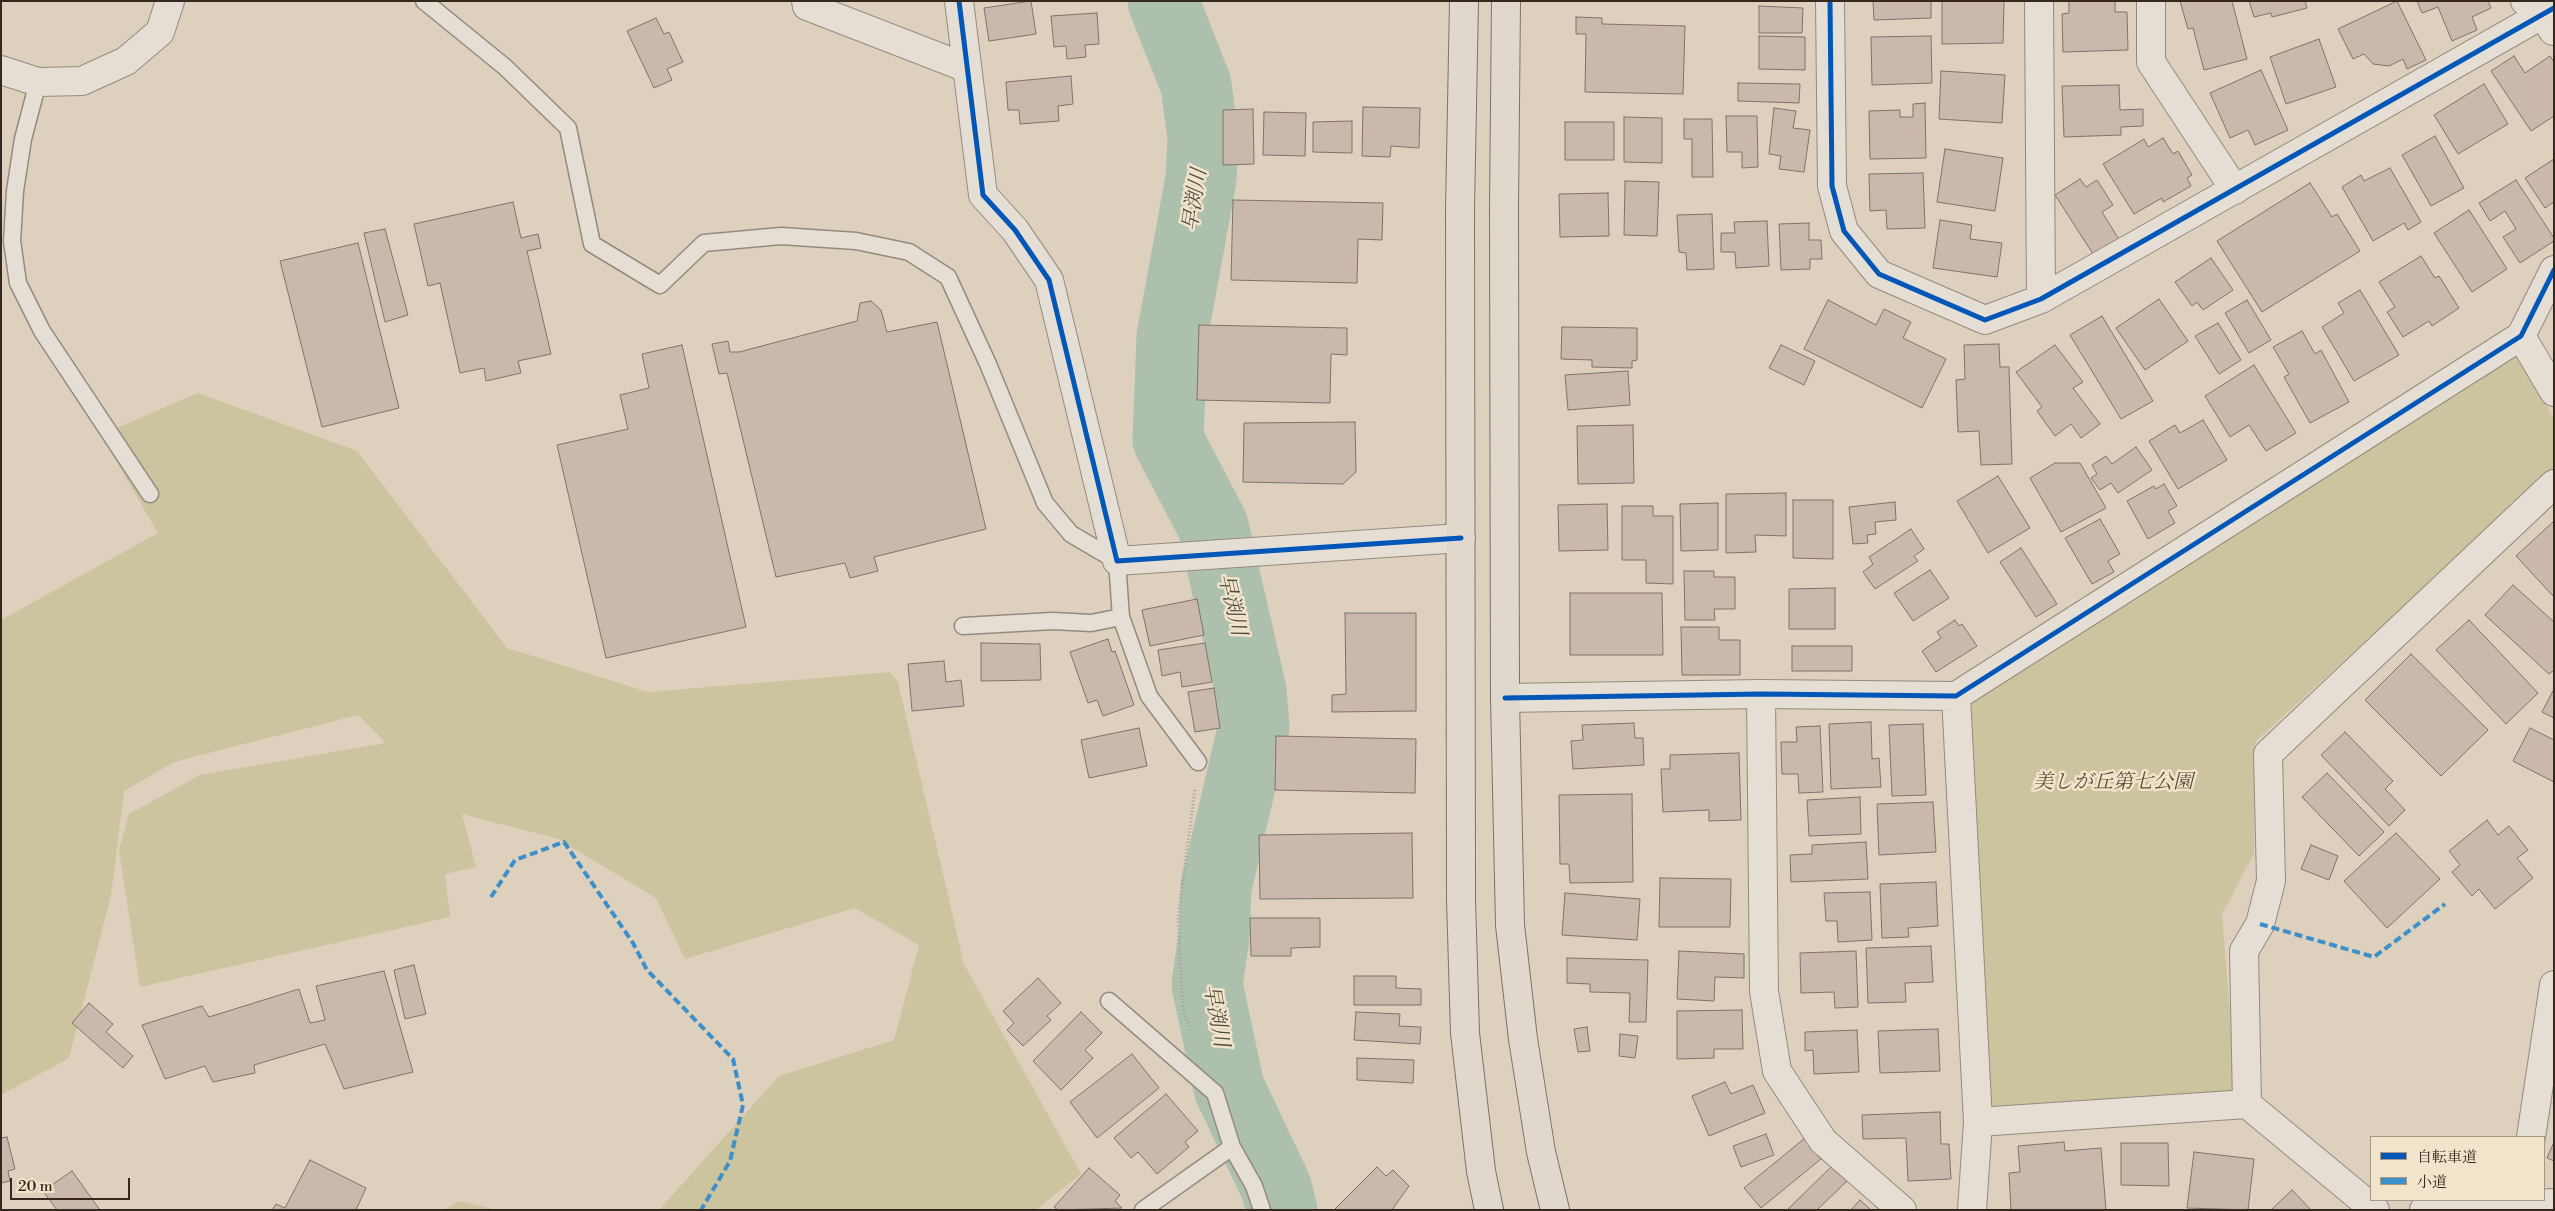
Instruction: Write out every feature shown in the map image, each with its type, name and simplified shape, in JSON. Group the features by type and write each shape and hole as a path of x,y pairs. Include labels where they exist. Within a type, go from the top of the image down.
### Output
{"main road":[{"path":"1464,1 1460,209 1461,899 1465,1034 1481,1171 1489,1210"},
{"path":"1506,1 1504,209 1505,698 1510,925 1523,1039 1541,1152 1555,1210"}],"street":[{"path":"1,70 38,82 82,81 126,61 160,32 170,1"},
{"path":"806,1 807,6 967,68"},
{"path":"959,1 983,195 1015,230 1050,280 1117,561 1461,538"},
{"path":"1830,1 1832,186 1844,231 1879,274 1985,320 2041,299 2544,14"},
{"path":"2039,1 2041,299"},
{"path":"2151,1 2151,62 2235,190"},
{"path":"1505,698 1761,694 1956,696 2521,336 2554,270"},
{"path":"2521,336 2554,392"},
{"path":"2247,1104 2244,952 2260,924 2271,881 2268,754 2554,484"},
{"path":"1761,694 1764,991 1777,1071 1823,1141 1902,1210"},
{"path":"1956,696 1978,1122 1972,1210"},
{"path":"2531,1136 2554,985"},
{"path":"1978,1122 2247,1104 2375,1210"},
{"path":"2424,1210 2554,1203"}],"lane":[{"path":"424,1 505,66 568,128 592,244 660,285 704,243 781,236 856,240 909,252 948,277 988,364 1045,503 1071,534 1117,561 1122,618 1150,696 1198,762"},
{"path":"38,82 23,139 15,190 12,241 18,283 42,331 150,494"},
{"path":"963,626 1053,621 1091,623 1122,618"},
{"path":"1108,1001 1215,1092 1232,1147 1254,1186 1262,1210"},
{"path":"1143,1210 1232,1147"}],"path":[{"path":"1194,1038 1184,1010 1178,918 1198,762"}],"green space":[{"name":"美しが丘第七公園","path":"2515,353 2554,418 2554,469 2255,742 2254,854 2222,914 2236,1086 2228,1097 1990,1108 1967,701"},
{"path":"198,393 357,451 507,648 648,692 890,672 898,682 964,964 1081,1174 1036,1210 659,1210 779,1076 894,1040 919,945 855,908 685,959 656,898 558,839 462,814 476,867 445,874 450,917 140,987 119,850 129,814 200,775 386,743 358,715 174,762 124,791 111,895 69,1058 1,1095 1,620 158,533 101,435"},
{"path":"459,1201 497,1210 444,1210"}],"building":[{"path":"1031,1 1036,34 989,41 984,8"},
{"path":"1873,1 1931,1 1931,18 1874,20"},
{"path":"1942,1 2004,1 2003,43 1942,44"},
{"path":"2069,1 2115,1 2115,12 2127,12 2128,50 2063,52 2062,14 2069,13"},
{"path":"2180,1 2232,1 2247,59 2204,70 2193,28 2188,29"},
{"path":"2249,1 2305,1 2307,8 2272,17 2271,13 2254,17"},
{"path":"2397,1 2426,60 2407,69 2403,59 2389,66 2373,64 2364,54 2353,59 2338,29"},
{"path":"2417,1 2488,1 2491,8 2472,17 2477,30 2452,41 2438,7 2422,13"},
{"path":"1759,6 1803,8 1802,33 1759,33"},
{"path":"1097,13 1099,44 1085,45 1086,57 1067,59 1066,46 1054,47 1051,16"},
{"path":"1576,17 1602,18 1602,24 1685,26 1683,94 1585,92 1586,34 1576,34"},
{"path":"656,18 664,34 669,32 683,62 667,69 672,80 654,88 627,31"},
{"path":"1759,36 1805,37 1805,70 1759,69"},
{"path":"1931,36 1932,83 1872,85 1871,37"},
{"path":"2319,39 2336,87 2286,104 2270,57"},
{"path":"2514,56 2525,73 2550,56 2554,62 2554,116 2531,131 2491,71"},
{"path":"2261,70 2288,130 2255,145 2248,130 2230,138 2210,93"},
{"path":"1941,71 2005,75 2002,123 1939,119"},
{"path":"1071,76 1073,104 1058,106 1059,121 1020,124 1019,110 1008,110 1006,82"},
{"path":"1738,83 1800,84 1799,103 1738,101"},
{"path":"2484,84 2508,124 2458,154 2434,115"},
{"path":"2119,85 2120,110 2143,109 2143,126 2121,127 2121,135 2064,137 2062,86"},
{"path":"1925,103 1926,158 1870,159 1869,111 1900,110 1900,117 1913,117 1913,104"},
{"path":"1363,107 1420,108 1419,148 1391,146 1390,157 1362,156"},
{"path":"1774,108 1796,111 1793,128 1810,130 1804,172 1779,169 1781,156 1769,154"},
{"path":"1253,109 1254,164 1223,165 1223,110"},
{"path":"1264,112 1306,113 1305,156 1263,155"},
{"path":"1726,116 1757,116 1758,167 1742,168 1742,152 1727,152"},
{"path":"1624,117 1662,118 1662,163 1624,162"},
{"path":"1684,119 1712,119 1713,177 1692,177 1692,139 1684,139"},
{"path":"1352,121 1352,153 1313,152 1313,122"},
{"path":"1565,122 1614,122 1614,160 1565,160"},
{"path":"2435,136 2464,188 2431,206 2402,155"},
{"path":"2163,138 2173,154 2178,151 2192,175 2187,178 2191,186 2163,202 2162,198 2134,214 2103,164 2144,139 2148,147"},
{"path":"1945,149 2003,158 1995,211 1937,202"},
{"path":"2554,159 2554,202 2545,208 2525,178"},
{"path":"2390,168 2421,222 2408,230 2404,223 2373,241 2342,187 2361,175 2364,181"},
{"path":"1923,173 1925,228 1887,229 1886,210 1870,211 1869,174"},
{"path":"2080,179 2086,187 2097,180 2113,205 2102,212 2120,241 2095,257 2055,195"},
{"path":"2516,180 2554,238 2554,241 2520,263 2503,237 2516,229 2505,211 2490,221 2479,203"},
{"path":"1625,181 1659,182 1657,236 1624,235"},
{"path":"2310,183 2332,217 2337,214 2360,251 2262,312 2217,241"},
{"path":"1608,193 1609,236 1560,237 1559,194"},
{"path":"1233,200 1383,203 1382,240 1358,239 1357,283 1231,280"},
{"path":"513,202 521,238 538,234 541,248 527,251 551,354 518,361 521,373 486,381 484,368 460,373 440,283 428,286 414,224"},
{"path":"2469,210 2507,269 2472,292 2434,233"},
{"path":"1712,214 1714,269 1687,270 1686,253 1679,252 1677,215"},
{"path":"1940,220 1972,225 1970,239 2002,243 1997,277 1933,268"},
{"path":"1767,221 1769,266 1736,268 1735,252 1721,252 1721,233 1735,233 1734,222"},
{"path":"1809,223 1809,240 1821,240 1822,259 1810,259 1810,269 1781,270 1779,224"},
{"path":"385,229 408,315 385,322 364,233"},
{"path":"358,243 399,408 322,427 280,261"},
{"path":"2421,256 2435,278 2439,276 2459,308 2432,326 2429,321 2403,337 2387,312 2395,307 2379,282"},
{"path":"2211,258 2233,290 2203,310 2197,302 2192,306 2175,282"},
{"path":"2360,290 2399,355 2354,381 2322,327 2344,313 2338,303"},
{"path":"2159,299 2188,341 2145,370 2116,328"},
{"path":"1828,300 1876,325 1884,309 1911,322 1903,338 1946,359 1922,408 1804,349"},
{"path":"2247,300 2271,340 2249,353 2225,313"},
{"path":"871,301 881,310 887,332 937,322 986,529 874,557 878,571 850,578 845,563 776,577 727,373 719,374 712,344 728,341 730,352 739,352 857,321 860,303"},
{"path":"2102,316 2153,401 2121,419 2070,335"},
{"path":"2218,323 2241,360 2219,374 2195,336"},
{"path":"1199,325 1347,328 1347,355 1331,354 1330,403 1197,400"},
{"path":"1562,327 1637,328 1637,360 1632,361 1632,368 1592,367 1592,360 1561,359"},
{"path":"2302,331 2315,354 2321,350 2349,402 2310,423 2284,377 2289,374 2273,347"},
{"path":"1999,344 2000,367 2009,367 2012,464 1981,465 1979,431 1958,432 1956,380 1965,379 1964,345"},
{"path":"682,345 746,627 606,658 557,445 628,429 620,395 649,388 642,354"},
{"path":"1781,345 1815,361 1804,385 1769,368"},
{"path":"2055,345 2083,382 2073,388 2100,424 2081,438 2071,424 2055,436 2037,411 2042,407 2016,372"},
{"path":"2254,365 2296,433 2266,451 2249,425 2230,437 2205,396"},
{"path":"1628,371 1630,405 1568,410 1565,375"},
{"path":"2203,420 2227,460 2178,489 2149,441 2175,425 2180,433"},
{"path":"1355,422 1356,472 1343,484 1243,482 1244,423"},
{"path":"1633,425 1634,483 1578,484 1577,426"},
{"path":"2136,447 2152,470 2118,493 2111,483 2100,490 2091,478 2097,474 2092,465 2106,456 2112,464"},
{"path":"2055,463 2080,463 2106,508 2061,532 2030,478"},
{"path":"1998,476 2030,528 1988,553 1957,501"},
{"path":"2164,484 2177,506 2168,511 2175,523 2148,539 2127,501 2154,486 2156,489"},
{"path":"1786,493 1786,536 1755,535 1756,552 1726,553 1726,494"},
{"path":"1793,500 1833,500 1833,559 1793,558"},
{"path":"1895,502 1896,520 1875,522 1876,534 1867,535 1868,543 1853,544 1849,507"},
{"path":"1718,503 1718,550 1681,551 1680,504"},
{"path":"1607,504 1608,550 1559,551 1558,505"},
{"path":"1622,506 1653,506 1653,516 1673,516 1673,584 1646,583 1646,560 1622,560"},
{"path":"2100,519 2120,554 2108,561 2114,572 2092,584 2065,538"},
{"path":"2554,521 2554,597 2516,556"},
{"path":"1911,529 1924,549 1914,556 1918,561 1875,589 1863,572 1873,564 1869,557"},
{"path":"2021,548 2057,604 2036,617 2000,562"},
{"path":"1930,570 1949,598 1913,621 1894,593"},
{"path":"1684,571 1714,571 1714,577 1735,577 1735,609 1714,609 1715,620 1685,620"},
{"path":"2513,585 2554,622 2554,670 2549,674 2485,615"},
{"path":"1835,588 1835,629 1789,629 1789,589"},
{"path":"1570,593 1662,593 1663,655 1570,655"},
{"path":"1197,599 1204,635 1150,646 1142,610"},
{"path":"1345,613 1416,613 1416,711 1332,712 1332,695 1346,694"},
{"path":"1955,620 1959,626 1962,624 1977,646 1936,672 1922,651 1941,638 1937,632"},
{"path":"2469,620 2538,693 2506,724 2436,650"},
{"path":"1681,627 1719,627 1719,640 1740,640 1740,675 1682,675"},
{"path":"1108,639 1112,652 1115,651 1134,705 1103,716 1097,700 1088,703 1070,652"},
{"path":"981,643 1040,644 1041,680 981,681"},
{"path":"1205,643 1212,682 1182,687 1180,672 1162,676 1158,650"},
{"path":"1792,646 1852,646 1852,671 1792,671"},
{"path":"2411,654 2488,730 2441,776 2365,700"},
{"path":"944,661 946,682 961,680 964,706 912,711 908,664"},
{"path":"1214,688 1220,728 1195,732 1188,692"},
{"path":"2554,689 2554,718 2542,712"},
{"path":"1871,722 1872,759 1879,758 1881,787 1831,789 1829,724"},
{"path":"1634,723 1635,738 1643,738 1644,765 1573,769 1571,741 1583,740 1582,725"},
{"path":"1923,724 1926,795 1892,796 1889,725"},
{"path":"1820,726 1823,792 1799,793 1798,774 1782,774 1781,742 1797,742 1796,727"},
{"path":"1139,728 1147,766 1089,778 1081,740"},
{"path":"2530,728 2554,740 2554,782 2513,761"},
{"path":"2345,732 2393,781 2385,789 2405,810 2389,826 2321,755"},
{"path":"1276,736 1416,739 1415,793 1275,790"},
{"path":"1739,753 1741,820 1709,821 1709,810 1663,812 1661,769 1670,769 1670,755"},
{"path":"2327,773 2384,832 2359,856 2302,797"},
{"path":"1632,794 1633,882 1570,883 1569,864 1560,864 1559,795"},
{"path":"1860,797 1861,834 1809,836 1807,800"},
{"path":"1933,802 1936,852 1879,855 1877,804"},
{"path":"2487,820 2498,835 2509,826 2528,850 2517,858 2533,878 2495,909 2479,889 2472,896 2452,872 2460,865 2449,851"},
{"path":"1412,833 1413,898 1260,899 1259,835"},
{"path":"2396,833 2440,879 2387,928 2344,881"},
{"path":"1866,842 1868,879 1791,882 1790,855 1812,854 1812,845"},
{"path":"2311,845 2338,856 2329,880 2301,869"},
{"path":"1660,878 1731,879 1730,927 1659,927"},
{"path":"1936,882 1938,926 1908,928 1909,937 1882,938 1880,884"},
{"path":"1870,892 1872,940 1838,942 1837,921 1826,921 1824,893"},
{"path":"1565,893 1640,899 1637,940 1562,935"},
{"path":"1250,918 1320,918 1320,947 1291,948 1291,956 1251,956"},
{"path":"1931,946 1933,982 1905,983 1906,1002 1868,1003 1866,948"},
{"path":"1679,951 1744,954 1744,978 1715,977 1714,1001 1677,999"},
{"path":"1856,951 1858,1007 1835,1008 1834,992 1801,993 1800,953"},
{"path":"1567,958 1648,960 1646,1022 1629,1022 1630,993 1590,992 1590,984 1567,983"},
{"path":"414,965 426,1014 405,1019 394,970"},
{"path":"384,971 413,1072 344,1089 325,1044 254,1065 255,1073 213,1082 205,1066 165,1079 142,1025 202,1006 209,1017 299,989 310,1023 325,1020 316,986"},
{"path":"1354,976 1396,976 1396,988 1421,989 1421,1005 1354,1005"},
{"path":"1038,978 1061,1003 1047,1016 1051,1020 1023,1046 1007,1030 1014,1023 1003,1011"},
{"path":"89,1003 113,1024 106,1032 133,1056 123,1068 72,1023"},
{"path":"1742,1010 1743,1049 1714,1049 1714,1058 1677,1059 1677,1011"},
{"path":"1081,1012 1102,1033 1085,1050 1093,1058 1061,1090 1033,1061"},
{"path":"1356,1012 1400,1014 1399,1026 1421,1027 1420,1044 1354,1040"},
{"path":"1587,1027 1590,1051 1578,1052 1574,1029"},
{"path":"1938,1029 1940,1071 1880,1073 1878,1031"},
{"path":"1857,1030 1859,1072 1814,1074 1813,1050 1805,1051 1805,1032"},
{"path":"1620,1034 1638,1036 1635,1058 1619,1056"},
{"path":"1132,1054 1159,1088 1097,1138 1070,1102"},
{"path":"1357,1058 1414,1060 1413,1083 1357,1080"},
{"path":"1725,1082 1731,1094 1753,1085 1765,1113 1709,1136 1692,1096"},
{"path":"1166,1094 1198,1131 1185,1142 1189,1147 1157,1174 1138,1152 1131,1158 1114,1138"},
{"path":"1940,1112 1941,1144 1949,1144 1951,1179 1908,1181 1906,1138 1863,1139 1862,1115"},
{"path":"1766,1134 1774,1155 1741,1167 1733,1146"},
{"path":"7,1137 15,1169 8,1171 10,1181 1,1183 1,1138"},
{"path":"1805,1138 1821,1159 1761,1208 1744,1188"},
{"path":"2064,1142 2065,1151 2101,1148 2106,1210 2011,1210 2009,1173 2020,1172 2018,1146"},
{"path":"2554,1142 2554,1161 2547,1158"},
{"path":"2121,1143 2168,1143 2169,1186 2121,1185"},
{"path":"2194,1152 2254,1159 2248,1210 2187,1208"},
{"path":"310,1160 366,1188 356,1210 272,1210 276,1204 285,1208"},
{"path":"1832,1166 1847,1181 1817,1210 1787,1210"},
{"path":"1377,1167 1386,1176 1393,1170 1409,1186 1392,1210 1334,1210"},
{"path":"1089,1168 1120,1195 1115,1201 1122,1208 1058,1210 1054,1207"},
{"path":"72,1171 100,1210 57,1210 43,1191"},
{"path":"2292,1190 2311,1210 2271,1210"},
{"path":"1860,1200 1871,1210 1851,1210"}],"waterway":[{"name":"早渕川","path":"1163,1 1196,85 1203,137 1201,179 1172,337 1168,440 1213,526 1251,691 1254,726 1216,887 1214,937 1207,984 1229,1088 1276,1187 1282,1210"}],"marked path":[{"path":"491,897 515,860 564,842 633,943 647,970 733,1059 743,1105 730,1161 701,1210"},
{"path":"2260,924 2374,957 2445,904"}],"cycle path":[{"path":"959,1 983,195 1015,230 1049,280 1117,561 1461,538"},
{"path":"1830,1 1832,186 1844,231 1879,274 1985,320 2041,299 2554,8"},
{"path":"1505,698 1761,694 1956,696 2521,336 2554,270"}]}
